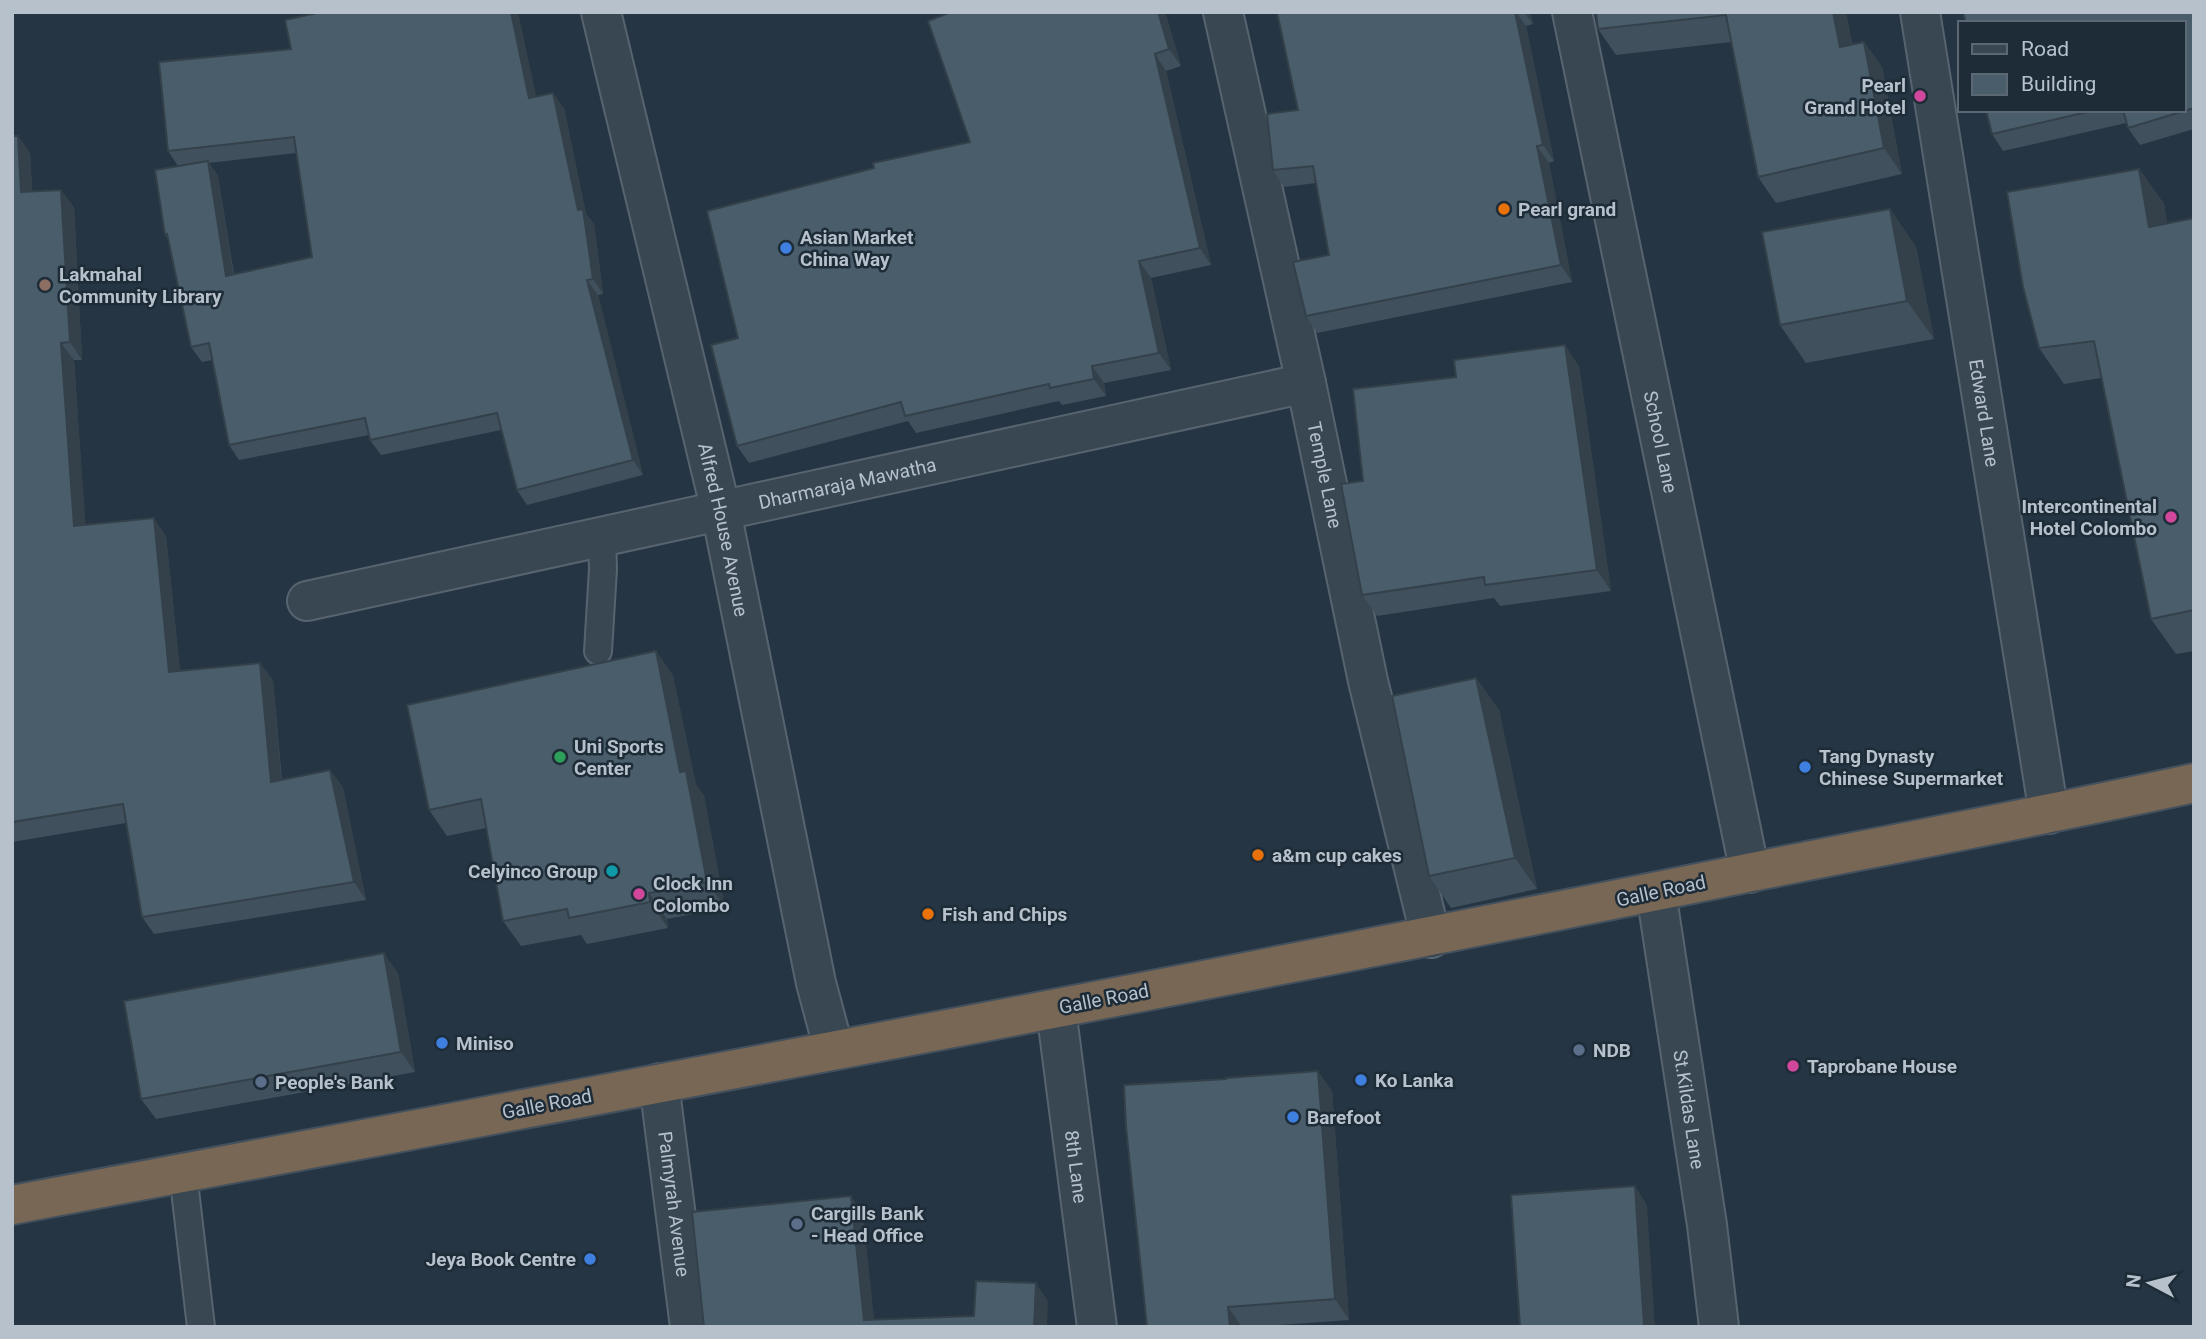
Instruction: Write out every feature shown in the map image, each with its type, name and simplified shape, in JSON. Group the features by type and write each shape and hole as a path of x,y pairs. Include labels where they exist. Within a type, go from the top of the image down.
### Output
{"highway":[{"name":"Galle Road","path":"12,1205 1431,938 2194,783"}],"street":[{"name":"Alfred House Avenue","path":"601,12 721,510 816,983 834,1050"},
{"name":"Temple Lane","path":"1223,12 1306,383 1368,681 1431,938"},
{"name":"School Lane","path":"1572,12 1750,873"},
{"name":"Edward Lane","path":"1920,12 2049,814"},
{"name":"Dharmaraja Mawatha","path":"307,601 1306,383"},
{"name":"St.Kildas Lane","path":"1656,892 1707,1225 1719,1327"},
{"name":"8th Lane","path":"1056,1009 1097,1327"},
{"name":"Palmyrah Avenue","path":"659,1083 690,1327"}],"lane":[{"path":"598,651 602,538"},
{"path":"183,1173 201,1327"}],"building":[{"path":"321,12 511,12 529,98 553,93 578,210 583,209 593,279 587,280 633,460 517,490 497,413 370,440 365,418 229,445 209,343 191,347 167,234 165,235 155,170 208,161 226,276 312,257 294,137 168,151 159,62 291,49 285,20"},
{"path":"951,12 1158,12 1169,49 1155,54 1200,248 1139,261 1159,353 1092,366 1094,379 1050,388 1049,384 905,416 901,402 737,446 711,345 738,338 707,211 874,168 873,163 970,142 928,21"},
{"path":"1277,12 1515,12 1543,145 1537,146 1561,265 1306,316 1293,262 1329,255 1313,166 1273,170 1267,114 1298,110"},
{"path":"1596,12 1833,12 1840,47 1864,42 1884,148 1758,177 1726,15 1598,29"},
{"path":"1963,12 2194,12 2194,108 2185,111 2185,21 1965,21"},
{"path":"1986,112 2087,112 1992,134"},
{"path":"2124,112 2181,112 2128,128"},
{"path":"12,136 18,136 21,192 61,190 70,342 61,343 74,526 154,518 169,672 260,663 271,782 330,770 354,882 142,917 123,804 12,822"},
{"path":"2139,169 2149,227 2194,218 2194,610 2151,619 2094,341 2039,348 2023,287 2007,192"},
{"path":"1890,209 1907,301 1780,325 1762,232"},
{"path":"1565,345 1597,570 1485,585 1484,577 1362,595 1341,484 1363,481 1353,389 1456,377 1454,360"},
{"path":"656,651 680,772 686,771 707,882 649,893 650,902 569,918 567,909 503,921 481,799 429,810 407,705"},
{"path":"1476,678 1515,858 1429,876 1392,696"},
{"path":"384,953 401,1052 141,1099 124,1001"},
{"path":"1318,1071 1335,1299 1228,1307 1230,1327 1147,1327 1124,1085"},
{"path":"1635,1186 1644,1326 1520,1327 1511,1195"},
{"path":"851,1196 864,1320 974,1316 976,1281 1036,1283 1034,1327 704,1327 692,1212"}],"place":[{"name":"Pearl Grand Hotel","path":"1920,96"},
{"name":"Pearl grand","path":"1504,209"},
{"name":"Asian Market China Way","path":"786,248"},
{"name":"Lakmahal Community Library","path":"45,285"},
{"name":"Intercontinental Hotel Colombo","path":"2171,517"},
{"name":"Uni Sports Center","path":"560,757"},
{"name":"Tang Dynasty Chinese Supermarket","path":"1805,767"},
{"name":"a&m cup cakes","path":"1258,855"},
{"name":"Celyinco Group","path":"612,871"},
{"name":"Clock Inn Colombo","path":"639,894"},
{"name":"Fish and Chips","path":"928,914"},
{"name":"Miniso","path":"442,1043"},
{"name":"NDB","path":"1579,1050"},
{"name":"Taprobane House","path":"1793,1066"},
{"name":"Ko Lanka","path":"1361,1080"},
{"name":"People's Bank","path":"261,1082"},
{"name":"Barefoot","path":"1293,1117"},
{"name":"Cargills Bank - Head Office","path":"797,1224"},
{"name":"Jeya Book Centre","path":"590,1259"}]}
